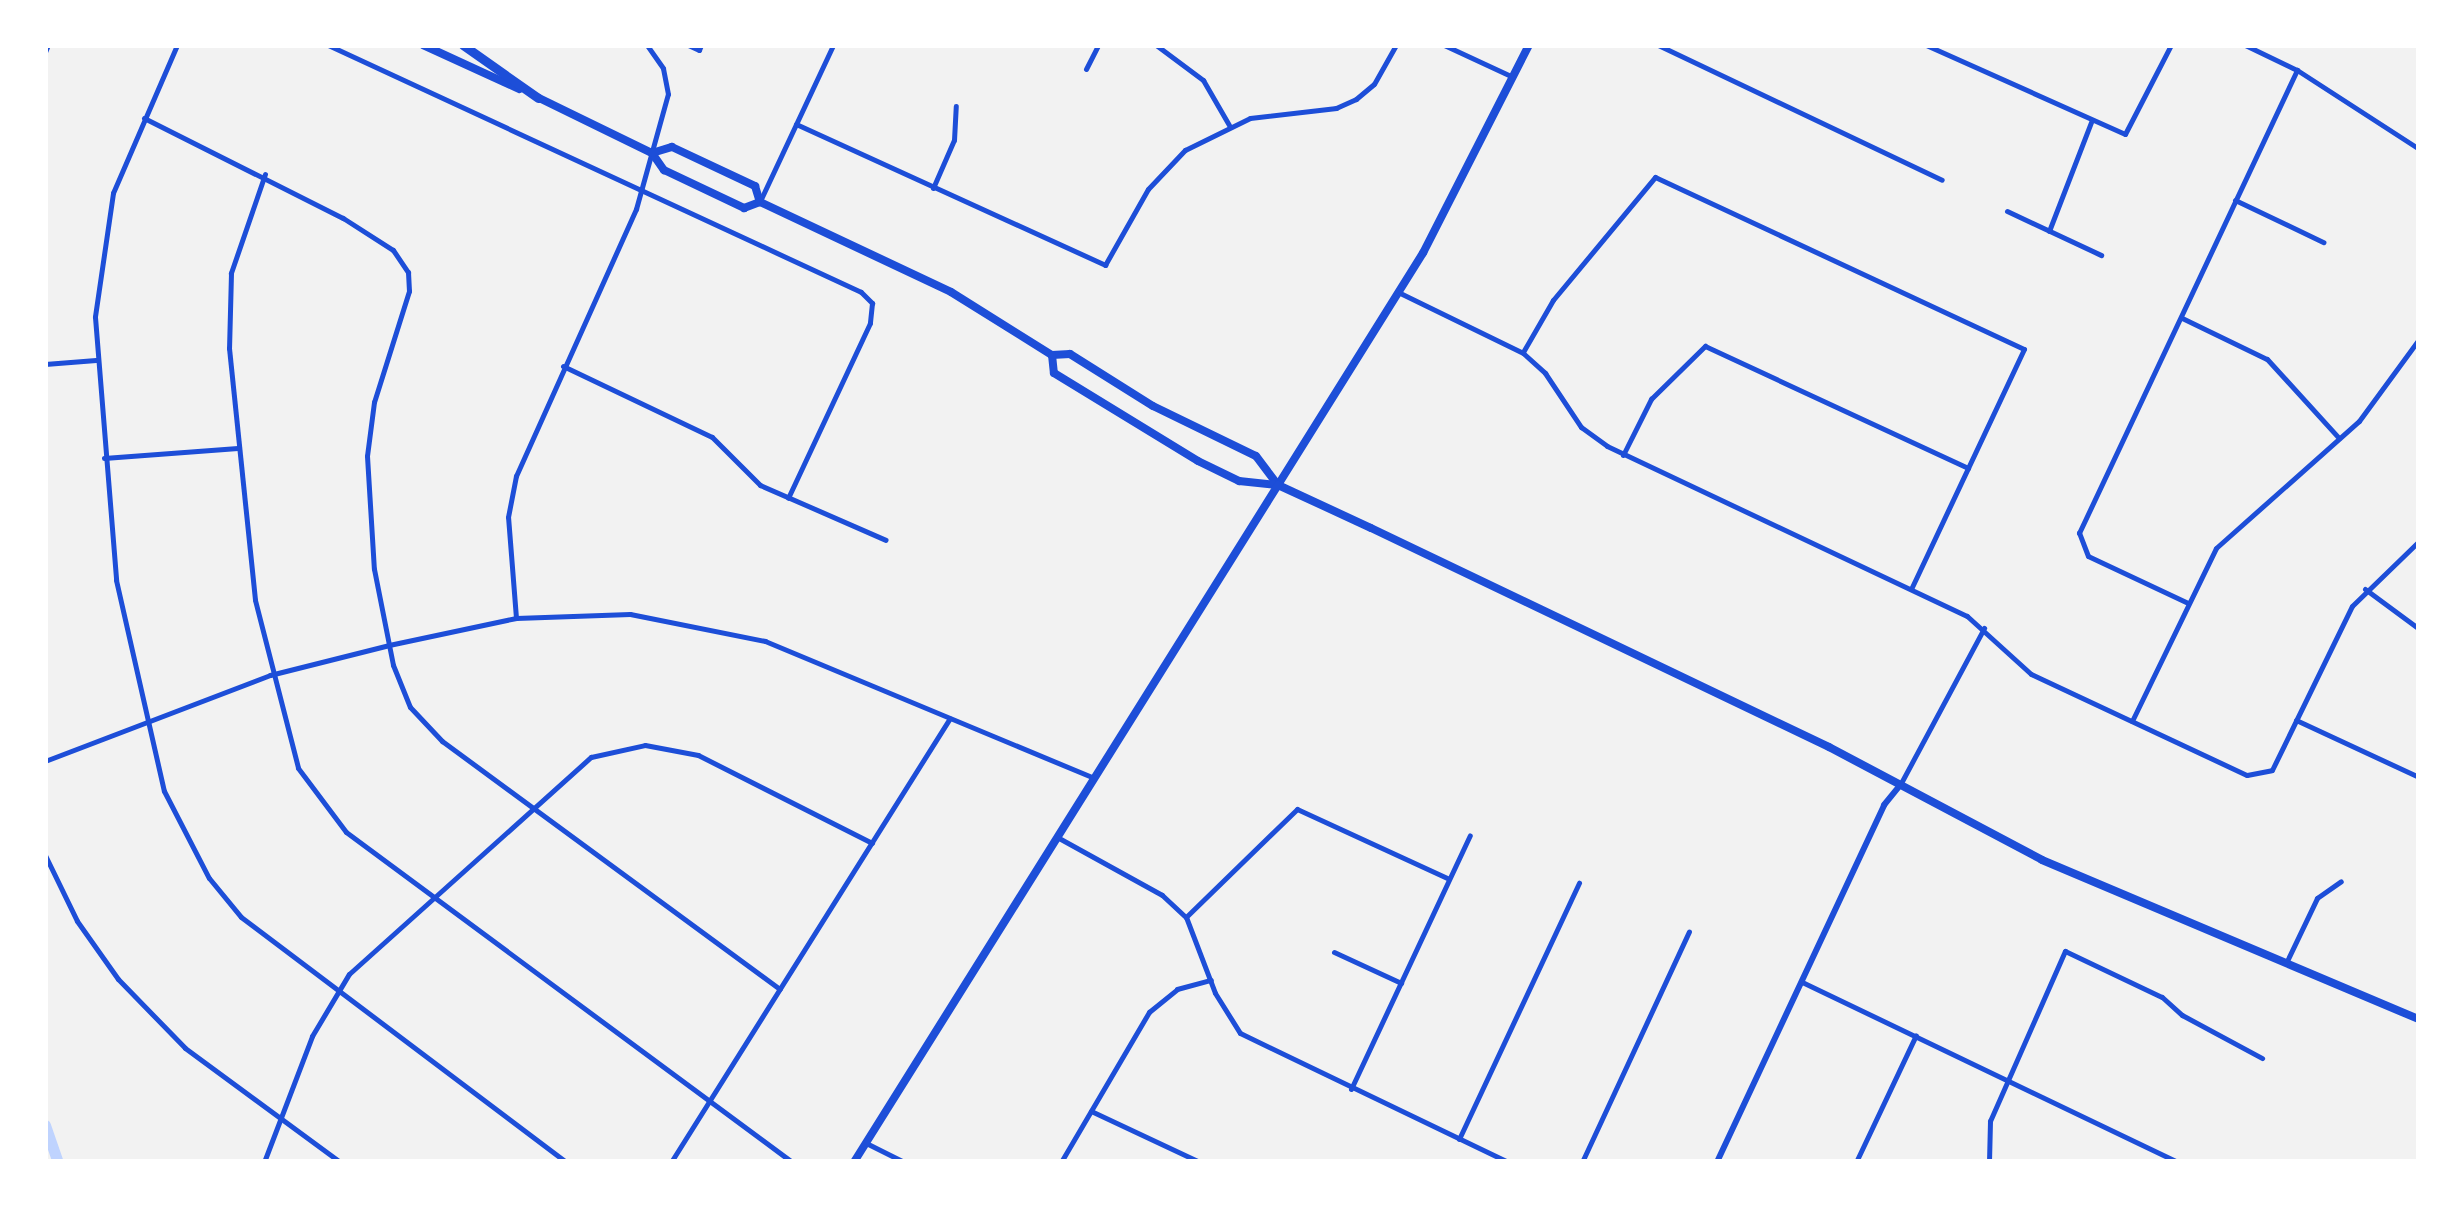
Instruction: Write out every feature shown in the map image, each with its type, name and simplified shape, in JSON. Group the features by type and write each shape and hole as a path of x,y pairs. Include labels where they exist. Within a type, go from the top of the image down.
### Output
{"highway":[{"path":"463,45 538,98"}],"main road":[{"path":"423,45 652,152 664,170 744,208 760,202 951,292 1052,355 1070,354 1154,406 1256,456 1278,485"},
{"path":"854,1162 1400,293 1529,45"},
{"path":"652,152 672,147 755,186 760,202"},
{"path":"1052,355 1054,373 1144,432 1240,481 1278,485 1900,785 2042,860 2419,1019"}],"street":[{"path":"45,52 48,45"},
{"path":"178,45 144,118 103,232 96,360 116,580 144,722 164,791 208,878 241,917 335,992 566,1162"},
{"path":"328,45 861,292 872,304 870,323 788,498"},
{"path":"516,618 508,516 530,436 640,190 668,94 663,68 647,45"},
{"path":"688,45 700,48"},
{"path":"760,202 833,45"},
{"path":"1086,69 1098,45"},
{"path":"1156,45 1203,80 1229,125"},
{"path":"796,124 1104,265 1166,166 1229,125 1346,103 1374,84 1396,45"},
{"path":"1444,45 1514,78"},
{"path":"1658,45 1942,180"},
{"path":"1926,45 2125,134 2171,45"},
{"path":"2245,45 2297,70 2419,149"},
{"path":"2188,603 2079,548 2079,533 2297,70"},
{"path":"933,188 954,140 956,106"},
{"path":"144,118 264,174 392,250 408,272 409,291 374,402 367,456 374,569 389,644 400,687 424,725 780,988"},
{"path":"2049,230 2091,122"},
{"path":"264,174 231,273 238,448 270,675 289,743 312,791 346,832 792,1162"},
{"path":"1522,353 1554,300 1655,178 2024,349 1911,589"},
{"path":"2235,200 2323,242"},
{"path":"2007,212 2102,254"},
{"path":"1400,293 1522,353 1545,374 1580,427 1623,454 1911,589 1984,628 2020,667 2247,775 2263,776 2365,589 2419,541"},
{"path":"2180,317 2266,359 2340,438"},
{"path":"2132,721 2188,603 2231,530 2340,438 2382,395 2419,339"},
{"path":"1623,454 1651,399 1705,346 1968,468"},
{"path":"45,364 96,360"},
{"path":"563,366 712,436 760,484 886,540"},
{"path":"104,458 238,448"},
{"path":"2365,589 2419,629"},
{"path":"45,761 270,675 389,644 516,618 630,614 718,628 1095,778"},
{"path":"1717,1162 1884,805 1900,785 1984,628"},
{"path":"671,1162 950,718"},
{"path":"2296,720 2419,777"},
{"path":"264,1162 335,992 431,897 592,757 631,746 672,747 872,843"},
{"path":"1186,918 1297,809 1449,879"},
{"path":"1351,1089 1470,835"},
{"path":"1058,837 1162,895 1186,918 1211,980 1240,1033 1508,1162"},
{"path":"45,856 77,921 118,979 185,1048 340,1162"},
{"path":"2287,961 2317,898 2341,881"},
{"path":"1458,1139 1578,883"},
{"path":"1582,1162 1689,932"},
{"path":"1990,1162 1986,1134 2065,951 2162,997 2182,1015 2262,1058"},
{"path":"1334,952 1401,983"},
{"path":"1061,1162 1157,1003 1211,980"},
{"path":"1802,982 2009,1078 2177,1162"},
{"path":"1856,1162 1916,1035"},
{"path":"1091,1111 1200,1162"},
{"path":"866,1143 904,1162"}],"waterway":[{"path":"45,1125 58,1162"}]}
